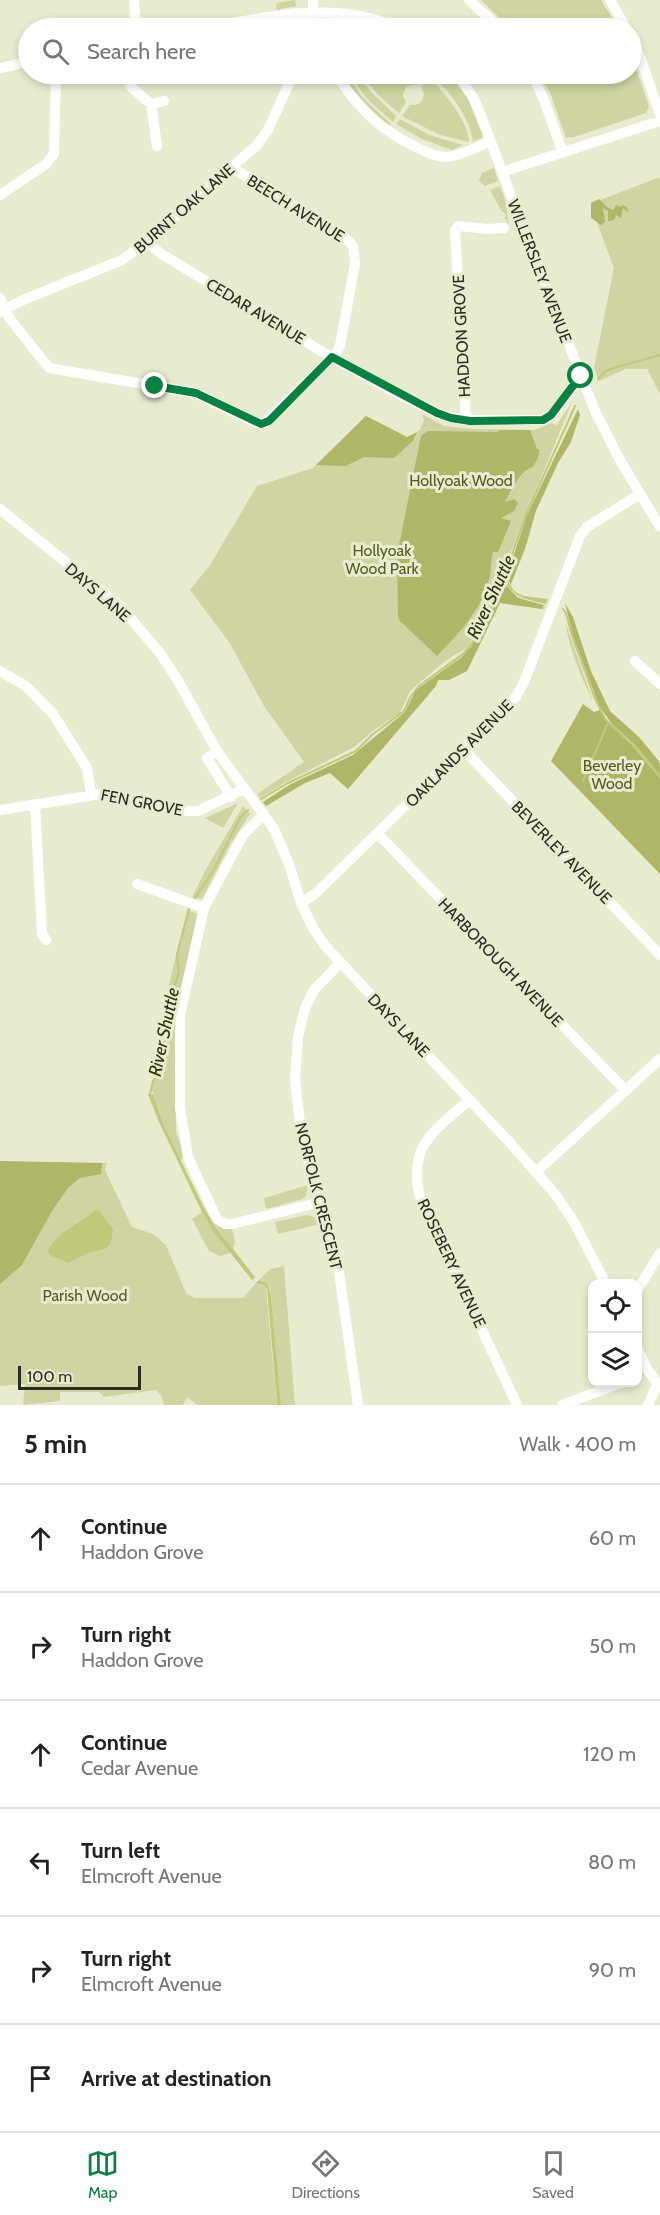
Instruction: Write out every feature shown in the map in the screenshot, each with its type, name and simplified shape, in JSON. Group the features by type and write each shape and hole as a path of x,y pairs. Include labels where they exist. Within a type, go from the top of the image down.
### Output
{"street":[{"path":"134,0 135,18"},
{"path":"470,0 489,18"},
{"path":"610,0 621,18"},
{"path":"253,18 314,5 370,18"},
{"path":"642,61 660,115"},
{"path":"0,68 18,64"},
{"path":"0,195 46,164 54,154 56,84"},
{"path":"130,84 151,104 157,146"},
{"name":"BURNT OAK LANE","path":"2,311 23,300 110,266 147,242 250,152 264,137 288,84"},
{"path":"342,84 374,121 400,140 431,154 444,157 454,156 490,141"},
{"name":"WILLERSLEY AVENUE","path":"464,84 473,97 592,402 660,527"},
{"path":"537,84 563,153"},
{"path":"151,104 164,101"},
{"path":"502,172 660,121"},
{"name":"BEECH AVENUE","path":"231,167 345,237 353,246 355,263 340,346 332,357"},
{"name":"HADDON GROVE","path":"504,228 459,226 455,230 466,420 543,420 551,415 572,387 582,379"},
{"name":"CEDAR AVENUE","path":"147,242 160,253 332,357 437,413 466,420"},
{"path":"0,298 2,311 49,368 196,393 258,424 269,421 332,357"},
{"name":"OAKLANDS AVENUE","path":"301,903 315,894 516,697 524,682 580,536 587,527 640,494"},
{"name":"DAYS LANE","path":"0,509 120,606 160,653 217,751 264,814 282,845 301,903 313,928 340,963 555,1194 574,1222 603,1279"},
{"path":"635,661 660,684"},
{"path":"0,670 26,686 54,715 87,768 91,794"},
{"name":"BEVERLEY AVENUE","path":"463,749 660,955"},
{"path":"217,751 207,758 231,797"},
{"name":"FEN GROVE","path":"0,810 107,792 192,812 231,797 244,789"},
{"path":"35,804 42,934 46,940"},
{"path":"264,814 243,835 204,908 180,1015 180,1108 188,1157 217,1219 225,1224 232,1224 321,1202"},
{"name":"HARBOROUGH AVENUE","path":"377,833 626,1091"},
{"path":"137,884 204,908"},
{"name":"NORFOLK CRESCENT","path":"340,963 322,979 314,990 301,1022 296,1054 296,1079 302,1142 336,1251 358,1405"},
{"path":"536,1172 660,1059"},
{"name":"ROSEBERY AVENUE","path":"469,1100 428,1139 421,1149 415,1180 420,1197 517,1405"},
{"path":"642,1282 660,1253"},
{"path":"642,1372 659,1386 648,1405"},
{"path":"562,1405 612,1387"}],"green space":[{"path":"295,0 296,6 277,10 276,3"},
{"path":"481,0 601,0 612,18 500,18"},
{"path":"348,84 353,84 364,99 391,124 389,127 360,100"},
{"path":"356,84 365,84 396,116 393,122 367,99"},
{"path":"369,84 419,84 406,88 403,96 406,102 399,113 380,97"},
{"path":"423,84 436,84 460,116 469,142 440,135 402,116 410,105 416,105 422,101 424,94 421,87"},
{"path":"441,84 457,84 468,99 482,138 473,142 468,123"},
{"path":"545,84 641,84 649,107 646,113 566,138"},
{"path":"400,119 429,135 463,145 452,150 422,139 396,124"},
{"path":"494,168 498,181 485,186 479,181 482,173"},
{"path":"660,177 660,394 647,369 626,369 599,381 594,368 614,268 590,204"},
{"path":"500,186 505,199 509,225 504,212 490,190"},
{"path":"599,199 608,208 614,210 616,205 621,207 622,205 628,210 627,212 623,208 621,218 616,215 614,220 608,221 608,211 603,208 605,222 601,225 591,218 591,203"},
{"name":"Hollyoak Wood Park","path":"572,402 499,581 516,595 545,605 544,609 500,603 467,671 438,681 348,789 330,773 305,783 266,806 263,802 291,784 353,755 405,712 416,690 471,647 501,587 497,586 469,646 445,661 410,691 400,713 354,747 260,798 257,794 304,762 264,706 229,642 190,590 210,565 257,486 313,468 366,416 407,437 420,430 424,420 422,414 444,426 534,430 552,423 556,426"},
{"path":"578,409 580,415 571,442 558,463 536,511 525,549 511,584 514,590 509,581 508,572 527,515"},
{"path":"366,416 407,437 417,432 413,441 394,458 364,457 346,466 316,465"},
{"name":"Hollyoak Wood","path":"500,430 530,430 537,449 539,449 538,456 533,467 524,472 516,481 505,502 514,499 518,503 514,511 501,518 511,521 498,552 493,552 490,575 482,599 462,629 437,656 399,620 398,616 397,555 421,436 428,431 497,432"},
{"path":"503,582 518,598 543,605 542,609 500,603 467,671 449,680 438,680 436,686 348,789 330,773 305,783 266,806 263,802 291,784 353,755 405,712 416,690 461,658 471,647"},
{"path":"565,603 573,617 591,671 610,711 639,737 658,760 660,775 636,746 612,724 599,706 573,636"},
{"path":"566,623 593,701 580,673"},
{"name":"Beverley Wood","path":"583,704 594,712 600,710 605,719 631,744 660,778 660,874 551,761"},
{"path":"238,803 223,828 205,818"},
{"path":"243,806 250,814 230,845 202,899 192,897 205,871"},
{"path":"187,910 198,914 178,1003 175,1029 176,1132 185,1157 180,1160 164,1126 151,1087 156,1073 167,993"},
{"name":"Parish Wood","path":"0,1161 102,1163 101,1174 80,1178 68,1188 52,1211 22,1265 0,1284"},
{"name":"Parish Wood","path":"0,1162 107,1163 105,1170 132,1227 153,1234 166,1245 186,1293 194,1298 243,1298 256,1283 266,1287 276,1399 280,1400 271,1296 267,1283 259,1280 270,1269 284,1266 295,1405 281,1405 277,1401 276,1405 197,1405 187,1397 183,1405 164,1405 161,1395 156,1390 104,1397 99,1392 60,1392 60,1401 23,1405 25,1384 0,1386"},
{"path":"308,1185 306,1196 302,1199 266,1209 264,1198"},
{"path":"202,1212 231,1253 220,1256 209,1251 192,1219"},
{"path":"307,1215 314,1217 320,1224 278,1234 275,1222"},
{"path":"213,1222 232,1228 235,1243 233,1249"}],"shaded area":[{"path":"507,573 512,588 516,592 521,595 548,599 546,604 522,597 512,591 504,580"},
{"path":"148,1094 153,1094 164,1126 204,1208 215,1226 255,1277 252,1280 214,1232 202,1212"},
{"path":"95,1210 99,1211 113,1229 111,1243 105,1249 87,1253 69,1263 48,1253 61,1234"},
{"path":"259,1280 267,1283 271,1296 281,1405 277,1405 267,1288 256,1283"}],"waterway":[{"name":"River Shuttle","path":"598,379 613,368 660,355"},
{"name":"River Shuttle","path":"261,799 288,783 356,751 373,734 404,711 419,686 464,653 473,642 504,577 526,515 575,406"},
{"path":"563,609 594,696 605,719 636,748 660,776"},
{"path":"583,781 608,723"},
{"name":"River Shuttle","path":"193,901 213,871 240,818 248,810"},
{"name":"River Shuttle","path":"150,1094 153,1081 160,1070 172,994 179,972 177,954 190,906"}],"route":[{"path":"155,386 196,393 261,424 269,421 332,357 396,393 444,416 470,421 531,421 548,418 572,387 582,379 581,376"}]}
